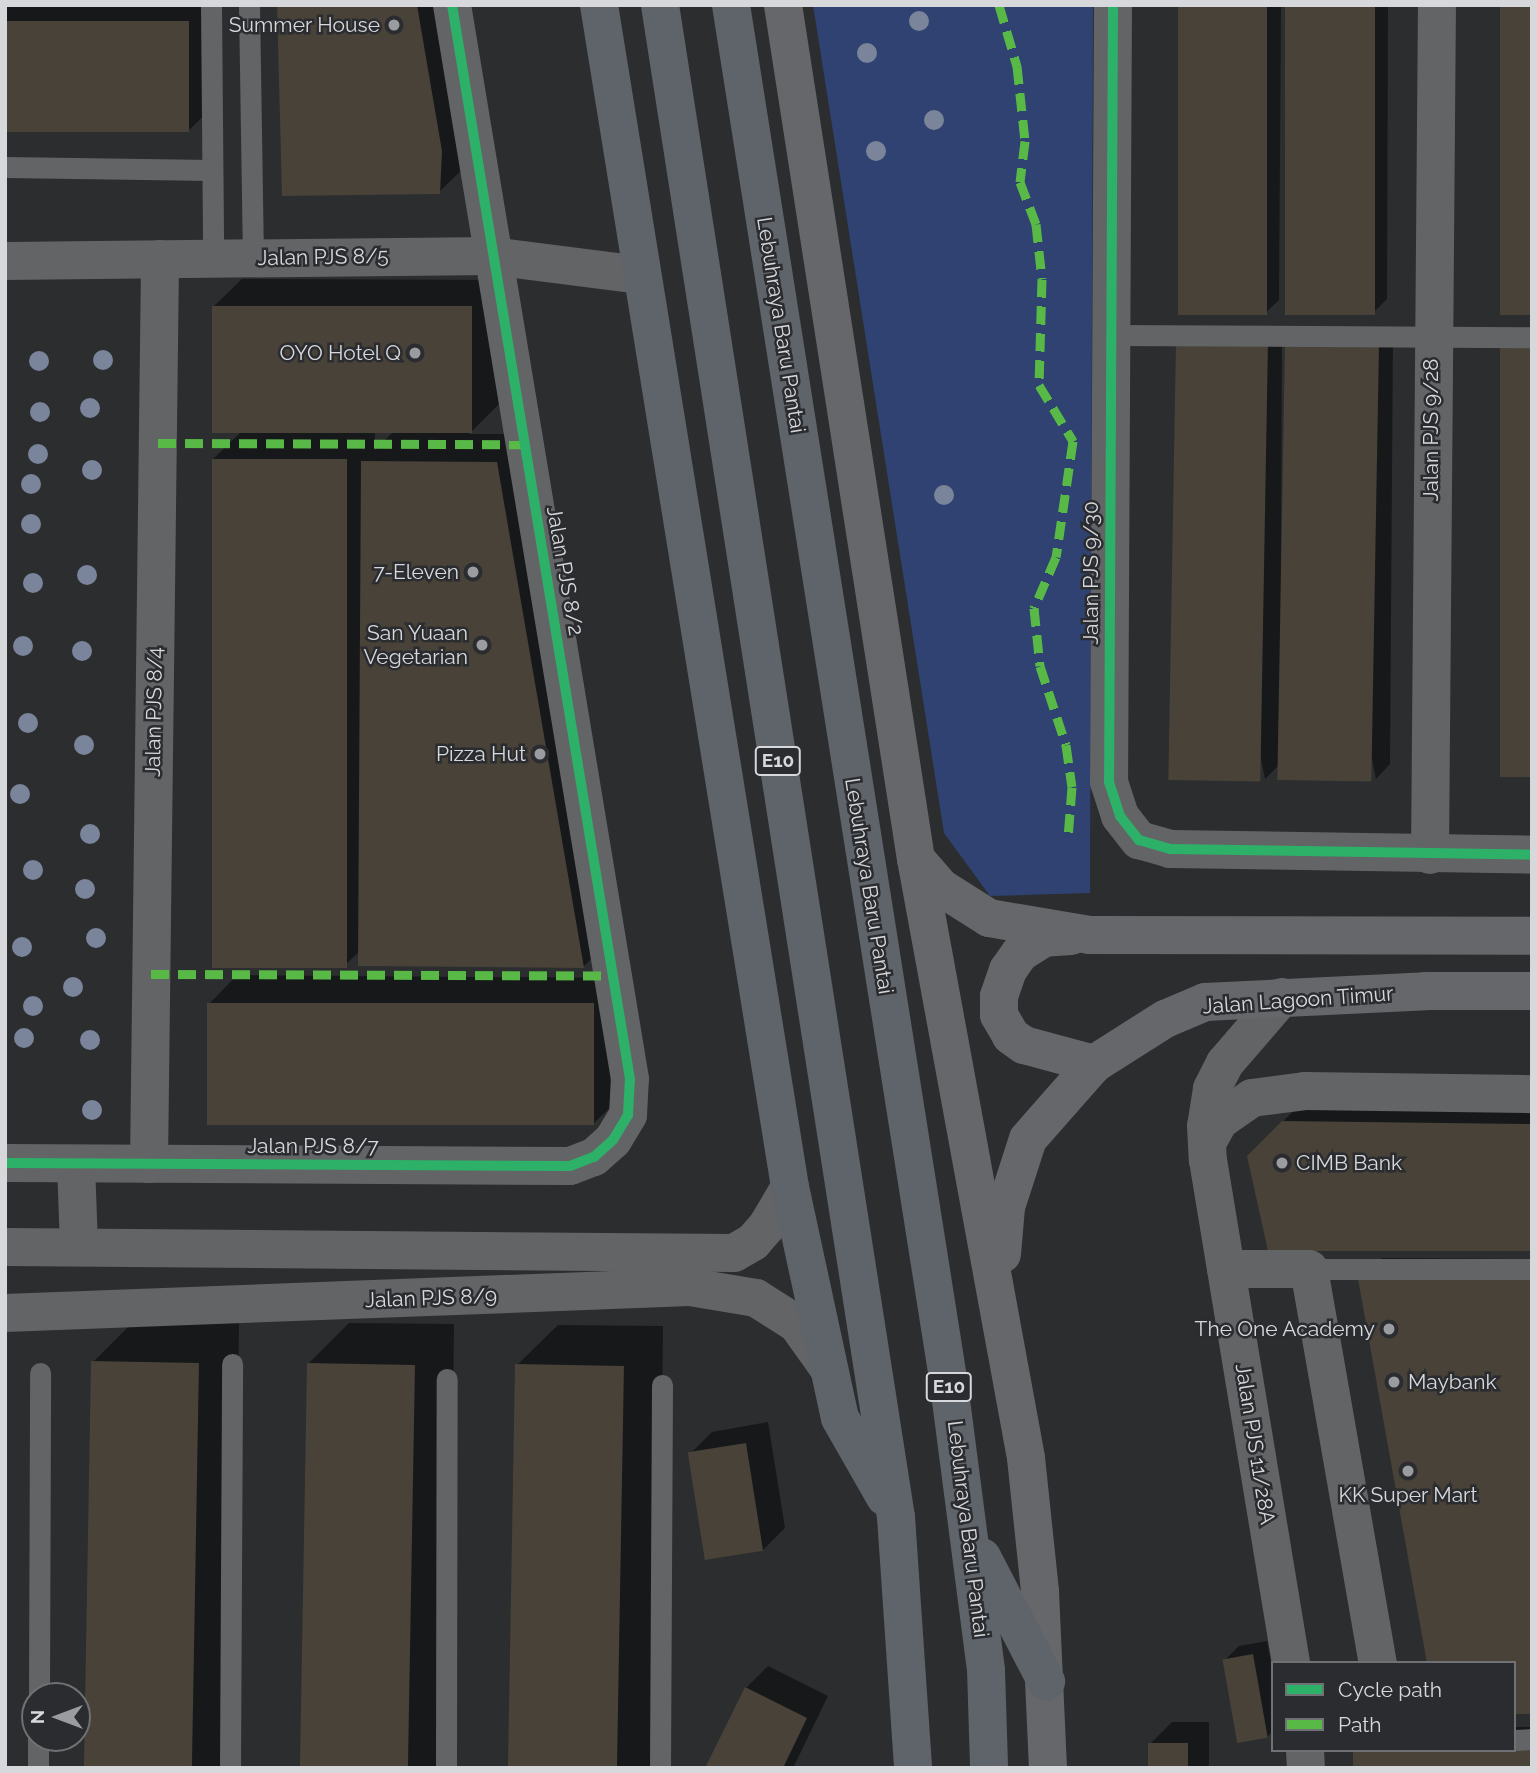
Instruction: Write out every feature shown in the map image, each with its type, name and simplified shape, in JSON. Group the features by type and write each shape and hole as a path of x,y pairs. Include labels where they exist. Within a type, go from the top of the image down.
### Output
{"highway":[{"path":"599,5 640,275 790,1187 840,1418 896,1517"},
{"name":"E10","path":"660,5 896,1517 912,1768"},
{"name":"Lebuhraya Baru Pantai","path":"732,5 971,1536 986,1670 989,1768"},
{"path":"971,1536 1046,1681"}],"main road":[{"path":"783,5 916,859 1026,1458 1046,1681 1048,1768"},
{"path":"916,859 940,887 989,918 1090,935"},
{"path":"1094,1064 1024,1045 1011,1036 999,1015 999,996 1008,970 1020,953 1044,938 1090,935 1532,936"},
{"name":"Jalan Lagoon Timur","path":"998,1301 1006,1207 1028,1139 1094,1064 1132,1037 1205,1002 1282,997 1532,991"}],"street":[{"name":"Jalan PJS 8/2","path":"452,5 630,1079 628,1115 612,1140"},
{"name":"Jalan PJS 9/30","path":"1113,5 1109,782 1120,816 1139,840 1170,849 1532,855"},
{"name":"Jalan PJS 9/28","path":"1430,855 1431,337 1437,5"},
{"name":"Jalan PJS 8/5","path":"5,261 492,256 640,275"},
{"name":"Jalan PJS 8/4","path":"149,1164 160,259"},
{"name":"Jalan PJS 11/28A","path":"1282,997 1225,1063 1212,1089 1207,1143 1291,1661"},
{"path":"1207,1143 1219,1121 1252,1098 1305,1091 1532,1094"},
{"name":"Jalan PJS 8/7","path":"5,1163 570,1166 594,1157 612,1140"},
{"path":"76,1164 79,1247"},
{"path":"5,1247 734,1252 753,1242 767,1226 790,1187"},
{"path":"1226,1269 1309,1269 1378,1661"},
{"name":"Jalan PJS 8/9","path":"5,1312 690,1287 756,1297 797,1324 827,1366"}],"lane":[{"path":"211,5 213,259"},
{"path":"248,5 253,258"},
{"path":"5,167 212,170"},
{"path":"1111,335 1532,337"},
{"path":"1309,1269 1532,1269"},
{"path":"230,1768 232,1364"},
{"path":"39,1682 40,1373"},
{"path":"446,1768 447,1379"},
{"path":"660,1768 662,1385"}],"shaded area":[{"path":"813,5 1093,5 1090,893 990,896 944,833"}],"building":[{"path":"277,5 417,5 442,151 440,194 282,196"},
{"path":"1178,5 1267,5 1267,315 1178,315"},
{"path":"1285,5 1375,5 1375,315 1285,315"},
{"path":"1500,5 1532,5 1532,315 1500,315"},
{"path":"5,21 189,21 189,132 5,132"},
{"path":"212,306 472,306 472,433 212,433"},
{"path":"1176,340 1268,342 1260,782 1168,780"},
{"path":"1285,342 1379,344 1371,782 1277,780"},
{"path":"1500,343 1532,343 1532,777 1500,777"},
{"path":"212,459 347,459 347,968 212,968"},
{"path":"361,461 497,462 584,968 358,966"},
{"path":"207,1003 594,1003 594,1125 207,1125"},
{"path":"1282,1121 1532,1124 1532,1251 1268,1251 1247,1156"},
{"path":"1358,1279 1532,1280 1532,1714 1516,1714 1516,1661 1427,1661"},
{"path":"91,1361 199,1363 192,1768 84,1768 84,1752 91,1752 91,1682 85,1682"},
{"path":"307,1363 415,1365 408,1768 300,1768"},
{"path":"515,1364 624,1366 617,1768 508,1768"},
{"path":"746,1443 763,1551 705,1560 688,1452"},
{"path":"1253,1654 1268,1738 1237,1743 1222,1659"},
{"path":"745,1687 807,1718 783,1768 705,1768"},
{"path":"1148,1743 1188,1743 1188,1768 1148,1768"},
{"path":"1532,1750 1532,1768 1353,1768 1353,1752"}],"marked path":[{"path":"999,5 1017,66 1025,141 1020,182 1036,224 1042,279 1039,385 1073,441 1056,557 1034,608 1040,666 1066,745 1072,787 1068,838"},
{"path":"158,443 524,444"},
{"path":"151,974 613,976"}],"cycle path":[{"path":"5,1163 570,1166 594,1157 613,1140 628,1115 630,1079 452,5"},
{"path":"1113,5 1109,782 1120,816 1139,840 1170,849 1532,855"}],"place":[{"name":"Summer House","path":"394,25"},
{"name":"OYO Hotel Q","path":"415,353"},
{"name":"7-Eleven","path":"473,572"},
{"name":"San Yuaan Vegetarian","path":"482,645"},
{"name":"Pizza Hut","path":"540,754"},
{"name":"CIMB Bank","path":"1282,1163"},
{"name":"The One Academy","path":"1389,1329"},
{"name":"Maybank","path":"1394,1382"},
{"name":"KK Super Mart","path":"1408,1471"}]}
